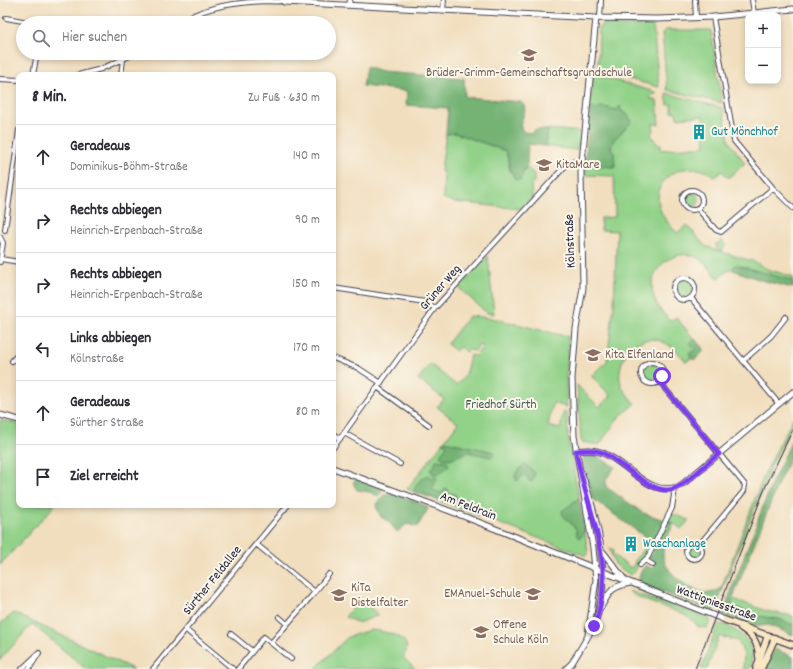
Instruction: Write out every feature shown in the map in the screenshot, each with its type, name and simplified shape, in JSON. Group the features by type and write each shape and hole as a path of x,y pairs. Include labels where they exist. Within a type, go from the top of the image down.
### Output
{"main road":[{"name":"Wattigniesstraße","path":"725,620 793,645"},
{"path":"725,620 750,633 757,642 759,658"},
{"path":"756,669 768,635"},
{"path":"761,669 775,638"}],"street":[{"path":"443,10 444,0"},
{"path":"598,18 601,0"},
{"path":"695,0 696,18"},
{"path":"752,0 754,12"},
{"path":"193,16 202,11 239,2 267,1 349,2 443,10 598,18 696,18 745,14"},
{"path":"764,12 793,9"},
{"path":"713,17 733,138 736,144 773,188 793,208"},
{"path":"6,18 16,20"},
{"name":"Kölnstraße","path":"588,635 595,593 595,568 576,451 572,410 572,378 576,329 583,288 582,162 598,18"},
{"path":"34,72 36,60"},
{"path":"87,72 123,60 122,72"},
{"path":"0,79 16,80"},
{"path":"5,230 16,151"},
{"name":"Grüner Weg","path":"336,444 435,308 567,164 576,161 582,162"},
{"path":"698,208 716,230 721,232 773,188"},
{"path":"693,189 700,194 701,203 698,208 689,210 684,206 682,198 684,192 693,189"},
{"path":"0,237 3,243 0,260 16,262"},
{"path":"687,278 694,283 695,292 691,298 683,300 675,296 673,287 678,279 687,278"},
{"path":"336,288 425,302 435,308"},
{"path":"691,298 779,404"},
{"path":"743,361 772,336 786,317"},
{"path":"12,361 16,356"},
{"path":"336,359 346,363 381,383"},
{"path":"652,362 660,365 663,373 660,381 652,384 644,381 641,372 644,365 652,362"},
{"path":"660,381 745,485 746,489 699,545"},
{"path":"377,387 429,425"},
{"path":"576,451 590,450 603,452 653,487 673,489 684,483 793,392"},
{"path":"0,415 16,419"},
{"path":"344,433 400,464"},
{"path":"336,436 340,439"},
{"name":"Kölnstraße","path":"578,463 602,550 603,572 599,609"},
{"name":"Am Feldrain","path":"336,469 458,514 603,572"},
{"path":"640,566 645,560 672,508 674,495 673,489"},
{"name":"Sürther Feldallee","path":"153,669 286,508"},
{"path":"694,543 699,545 702,550 699,557 694,559 689,558 686,554 687,546 694,543"},
{"path":"256,544 315,592"},
{"path":"602,550 625,580"},
{"path":"645,560 653,565"},
{"name":"Wattigniesstraße","path":"603,572 725,620"},
{"path":"271,643 329,574"},
{"path":"566,669 594,626 599,609 608,594 614,588 631,583"},
{"path":"279,617 287,624"},
{"path":"186,630 233,669"},
{"path":"231,634 252,651"},
{"path":"238,669 264,637 291,659"},
{"path":"22,669 39,653 29,669"}],"green space":[{"path":"605,23 618,26 653,24 659,87 598,71 599,27"},
{"path":"665,30 711,30 722,103 667,90 662,33"},
{"path":"366,67 381,72 464,78 465,97 521,102 525,110 520,125 523,132 532,133 534,130 548,130 545,146 528,144 527,164 520,180 515,179 510,169 506,151 455,133 446,134 448,108 406,105 407,91 363,86"},
{"path":"593,74 655,92 656,94 651,95 651,99 657,101 659,124 653,124 654,130 651,134 657,144 661,144 661,150 705,146 703,116 677,118 676,112 672,112 672,104 668,105 666,93 723,108 729,141 745,163 728,178 722,171 715,177 706,171 696,169 686,169 676,172 668,177 662,184 658,194 660,209 666,220 677,233 687,225 705,246 721,252 715,245 722,240 725,245 722,252 755,262 767,269 793,277 793,288 730,269 718,278 701,260 693,256 685,255 677,256 663,264 657,270 652,285 655,301 670,321 676,317 702,349 686,362 679,353 663,342 653,339 644,340 636,344 623,359 620,368 622,387 635,404 620,416 599,445 582,442 581,440 577,385 599,407 611,396 591,376 607,361 614,304 617,231 601,230 601,218 615,217 614,176 585,175 585,165 615,167 612,151 613,141 632,121 622,114 612,110 590,108"},
{"path":"620,106 621,111 625,112 632,121 613,141 610,147 614,152 615,167 585,165 590,108 605,107 617,110"},
{"path":"548,129 582,132 580,143 576,150 545,146"},
{"path":"455,133 506,151 510,171 520,180 526,167 534,174 534,182 531,184 532,197 522,209 453,202 443,198 444,176 441,170 446,134"},
{"path":"689,193 695,193 699,197 699,203 695,207 689,207 685,203 685,197"},
{"path":"488,256 494,314 487,313 459,288"},
{"path":"737,265 793,281 793,288 761,280 733,270 734,266"},
{"path":"684,279 691,282 694,289 691,296 684,299 677,296 674,289 677,282"},
{"name":"Friedhof Sürth","path":"469,316 492,318 569,337 566,380 567,407 553,403 548,426 560,429 564,411 567,412 568,436 588,551 586,556 407,489 458,423 437,407 444,399 418,379 430,364 456,385 465,376 470,355 476,356 483,346 479,345 476,351 470,350 466,352 459,347 456,351 447,344"},
{"path":"695,339 703,349 703,352 695,360 691,358 689,353 696,350 690,343"},
{"path":"652,364 658,367 661,373 658,379 652,382 646,379 643,373 646,367"},
{"path":"793,418 793,423 772,464 722,591 721,589 764,475"},
{"path":"0,420 16,423 16,508 52,508 0,565"},
{"path":"793,438 793,451 779,481 730,605 756,616 779,619 793,625 793,635 768,625 760,626 722,615 772,483"},
{"path":"445,441 494,452 495,454 492,457 468,452 449,459 442,458 440,455 447,446 443,443"},
{"path":"588,455 599,457 615,467 606,479 606,487 643,513 674,523 667,537 663,553 667,567 679,580 694,589 712,593 721,589 722,591 714,612 638,583 641,571 646,565 652,569 655,564 649,558 656,545 593,499 583,460 584,456"},
{"path":"436,460 446,461 449,465 441,473 433,474 430,469 434,467"},
{"path":"525,464 535,473 532,482 529,481 525,474 517,481 515,478 516,473"},
{"path":"429,475 432,478 435,476 437,479 432,490 442,493 446,488 451,493 456,495 455,503 414,492 419,481"},
{"path":"357,478 381,488 382,492 379,495 375,495 370,492 357,490 353,483"},
{"path":"389,493 396,494 426,506 428,509 417,527 407,524 397,532 390,523 381,517 376,506 384,495"},
{"path":"579,498 585,532 580,538 577,536 576,529 563,515 562,511"},
{"path":"670,513 689,520 681,529 674,523 666,521"},
{"path":"641,542 651,545 645,558 642,558 633,573 630,575 615,564 609,548 614,550 612,554 631,568 635,563 634,560 643,548"},
{"path":"692,546 696,546 700,552 696,558 692,558 688,554 688,550"},
{"path":"629,591 707,617 711,621 707,628 698,627 693,621 685,616 643,600"},
{"path":"360,599 379,615 358,623 345,617"},
{"path":"734,599 766,611 793,616 793,625 779,619 757,616 731,606"},
{"path":"14,613 133,669 86,669 32,624 0,660 0,624"},
{"path":"718,624 730,627 749,643 752,657 749,669 743,669 744,654 738,641 719,636 707,669 701,669"},
{"path":"370,630 390,633 403,639 406,644 406,650 403,657 415,669 315,669 348,637"},
{"path":"775,649 793,657 793,669 764,669"}],"tram line":[{"path":"695,669 765,488 793,429"}],"place":[{"name":"Brüder-Grimm-Gemeinschaftsgrundschule","path":"529,55"},
{"name":"Gut Mönchhof","path":"699,132"},
{"name":"KitaMare","path":"544,165"},
{"name":"Kita Elfenland","path":"593,355"},
{"name":"Waschanlage","path":"631,544"},
{"name":"EMAnuel-Schule","path":"533,594"},
{"name":"KiTa Distelfalter","path":"339,595"},
{"name":"Offene Schule Köln","path":"481,632"}],"route":[{"path":"594,626 599,609 603,582 602,550 576,451 597,450 603,452 653,487 669,490 684,483 719,454 666,390 660,381 662,376"}]}
